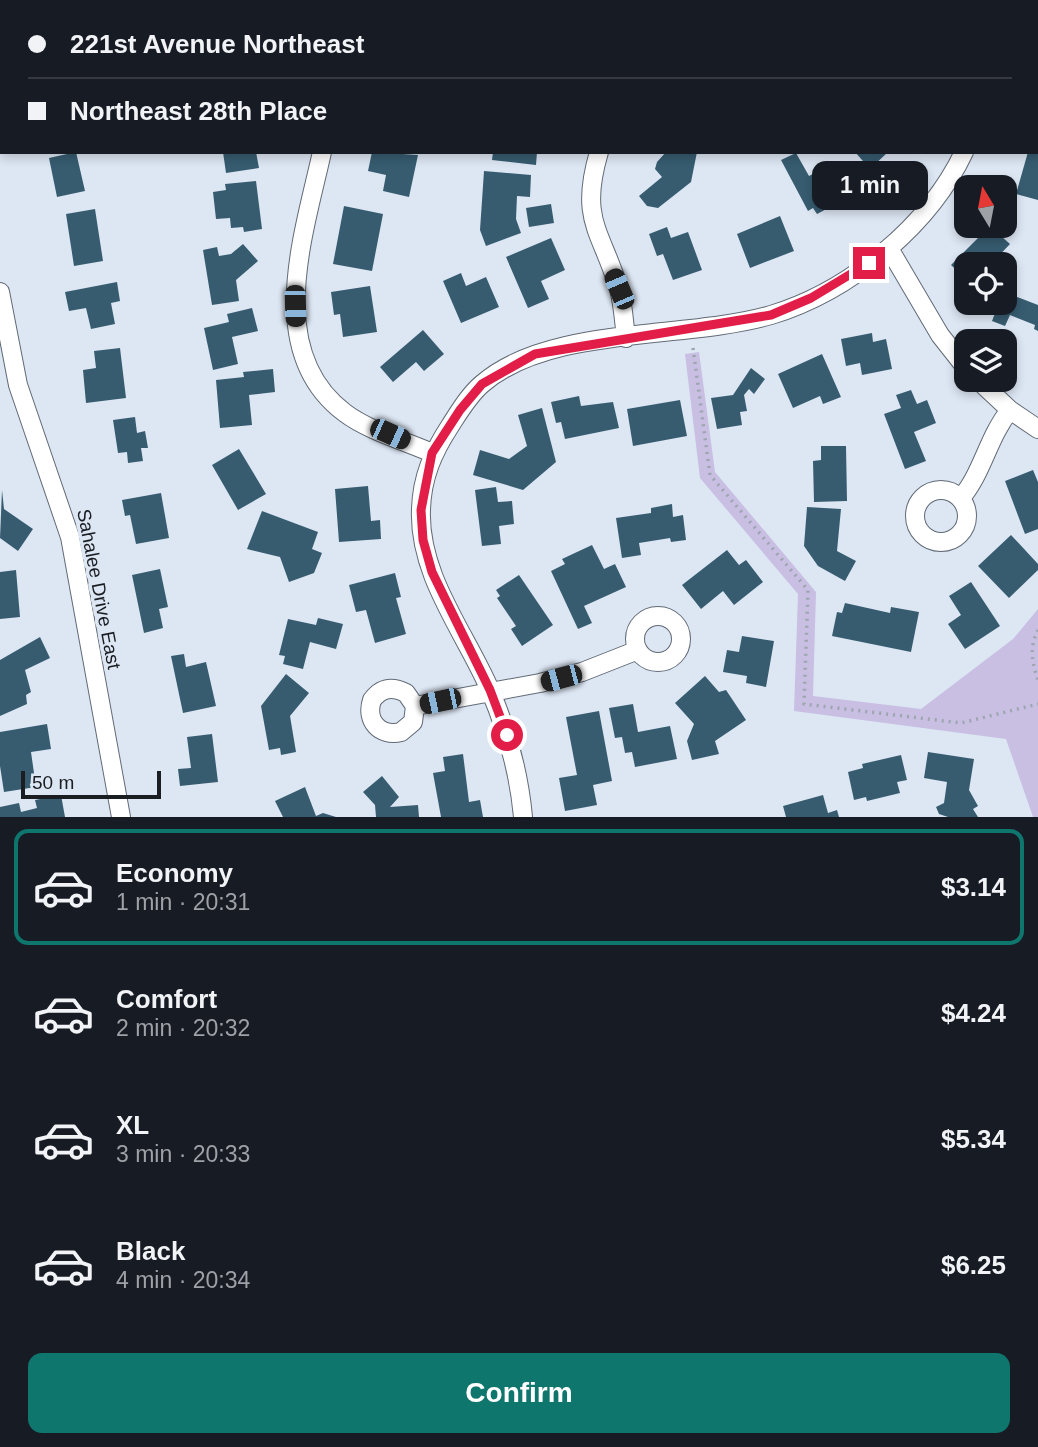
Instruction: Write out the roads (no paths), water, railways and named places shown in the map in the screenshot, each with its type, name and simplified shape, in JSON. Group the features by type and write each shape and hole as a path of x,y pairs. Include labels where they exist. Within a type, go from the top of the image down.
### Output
{"street":[{"path":"322,154 295,291 296,322 305,356 316,381 331,402 348,415 432,453"},
{"path":"598,154 592,173 591,214 619,289 626,338"},
{"path":"523,817 515,764 490,690 432,572 423,540 421,510 432,453 460,410 482,384 535,354 771,315 811,298 890,250 931,205 952,177 963,154"},
{"path":"890,250 940,335 954,353"},
{"name":"Sahalee Drive East","path":"0,292 2,311 31,429 70,537 121,817"},
{"path":"991,392 1010,410 1038,429"},
{"path":"961,498 971,486 998,425 1010,410"},
{"path":"415,706 490,690 540,683 582,672 638,650"}]}
